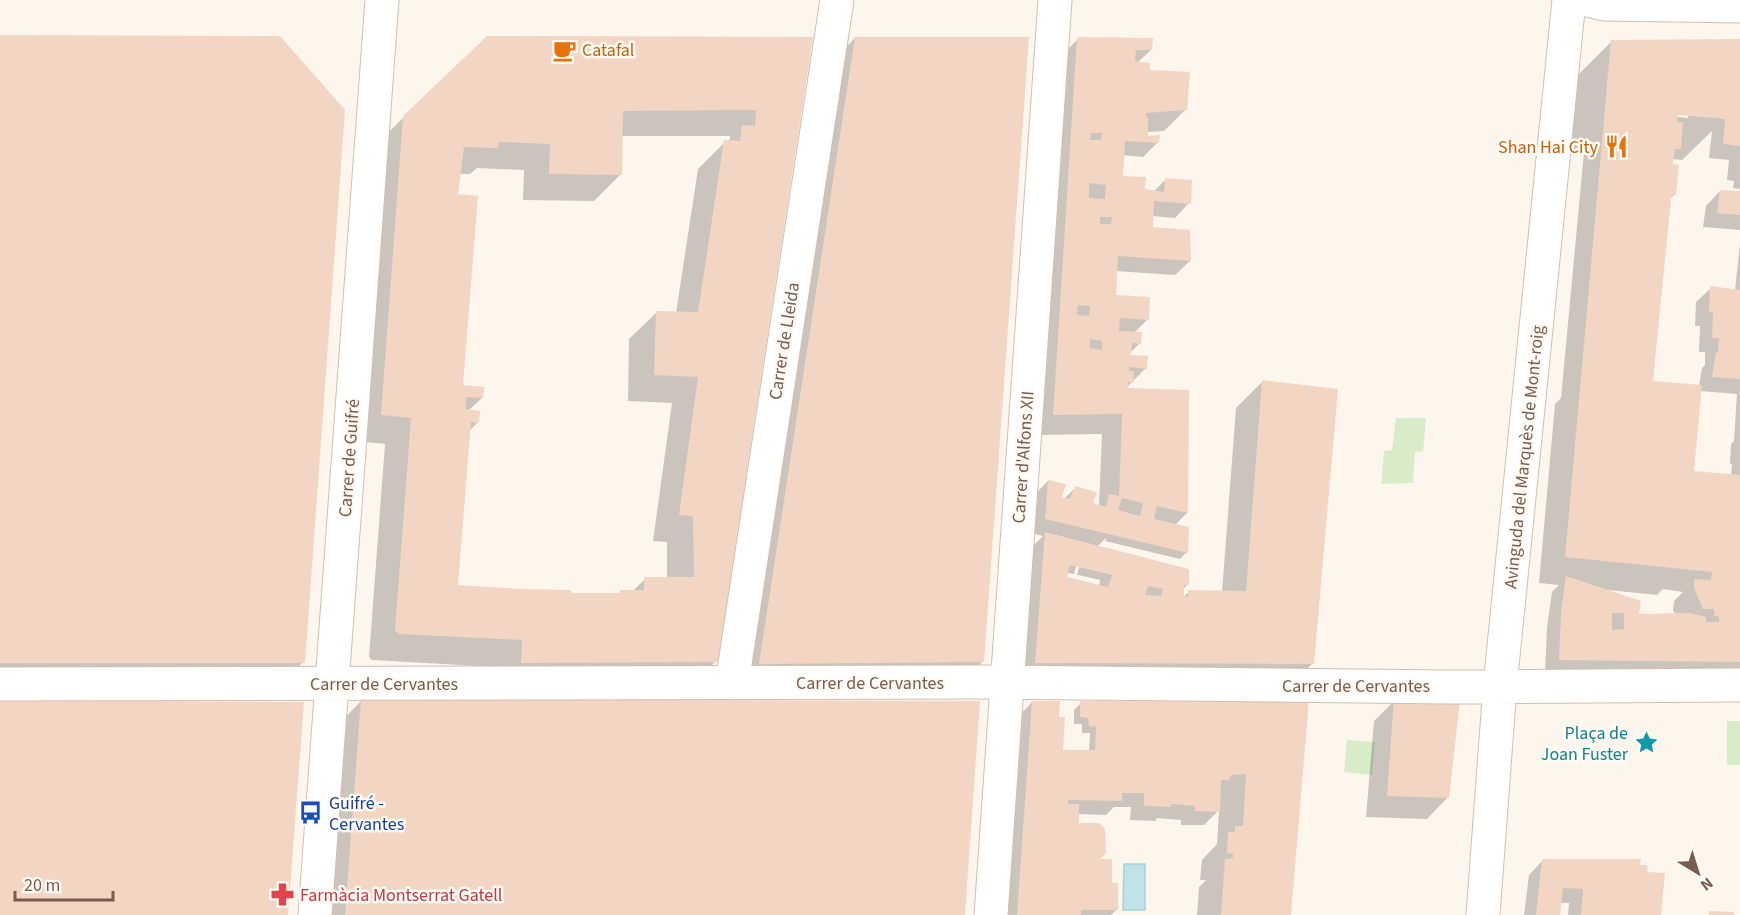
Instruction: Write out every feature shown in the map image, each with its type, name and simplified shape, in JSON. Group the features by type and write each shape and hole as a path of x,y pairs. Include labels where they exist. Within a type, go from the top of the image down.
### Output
{"street":[{"name":"Carrer de Guifré","path":"315,915 382,0"},
{"name":"Carrer de Lleida","path":"732,683 837,0"},
{"name":"Carrer d'Alfons XII","path":"991,915 1055,0"},
{"name":"Avinguda del Marquès de Mont-roig","path":"1483,915 1500,686 1569,0"},
{"path":"1587,0 1604,4 1740,6"},
{"name":"Carrer de Cervantes","path":"0,684 1007,682 1500,686 1740,685"}],"green space":[{"path":"1396,418 1426,418 1423,451 1415,452 1413,483 1381,484 1384,451 1392,450"},
{"path":"1727,721 1740,721 1740,765 1727,765"},
{"path":"1347,740 1375,742 1372,775 1344,772"}],"water":[{"path":"1124,864 1145,864 1145,910 1123,910"}],"building":[{"path":"0,35 280,36 345,110 305,663 0,663"},
{"path":"487,36 813,37 718,662 521,663 522,640 399,634 395,630 411,418 381,415 403,116","holes":["756,110 755,126 742,125 740,141 724,140 698,312 656,311 654,375 698,377 679,515 693,516 694,577 644,577 644,590 620,590 620,593 571,593 571,590 458,585 471,422 479,423 480,411 466,409 466,397 483,398 484,387 463,385 478,196 458,194 464,147 498,148 499,142 550,144 549,174 622,175 623,111"]},
{"path":"855,37 1029,37 984,662 759,664"},
{"path":"1077,37 1153,38 1152,50 1136,50 1135,61 1150,63 1150,70 1190,72 1187,110 1146,113 1148,136 1160,135 1159,143 1125,141 1123,176 1146,177 1145,189 1164,192 1165,178 1192,180 1191,204 1154,201 1153,227 1190,230 1191,261 1118,256 1116,295 1150,297 1149,320 1120,318 1119,331 1142,332 1141,344 1132,343 1131,355 1148,356 1147,369 1129,367 1129,371 1134,371 1133,383 1128,382 1128,388 1189,390 1188,513 1157,506 1154,519 1189,527 1188,553 1045,519 1048,480 1066,484 1062,497 1070,499 1075,486 1097,492 1093,503 1106,507 1109,494 1119,496 1122,414 1053,415","holes":["1091,133 1102,133 1101,140 1090,140","1089,183 1106,185 1105,199 1089,198","1100,217 1112,217 1111,224 1100,224","1078,305 1090,306 1089,316 1077,315","1090,339 1102,341 1102,350 1090,348","1122,498 1143,503 1140,516 1118,510"]},
{"path":"1740,39 1740,146 1723,144 1725,119 1678,115 1677,122 1683,122 1681,149 1675,149 1673,164 1679,165 1676,195 1672,195 1671,199 1653,381 1702,385 1694,471 1740,475 1740,662 1559,660 1561,612 1566,576 1641,601 1639,614 1690,613 1706,617 1706,622 1719,622 1719,616 1714,616 1714,609 1703,609 1694,588 1694,579 1711,580 1712,572 1565,557 1611,40","holes":["1612,613 1624,613 1624,629 1612,630"]},
{"path":"1720,190 1740,191 1740,215 1717,213"},
{"path":"1710,286 1740,290 1740,379 1712,377 1719,338 1712,338 1713,312 1709,312"},
{"path":"1262,380 1338,389 1314,664 1035,663 1045,532 1189,569 1189,585 1184,585 1184,596 1188,597 1188,590 1246,591","holes":["1070,565 1112,575 1108,587 1067,577","1148,586 1163,589 1161,596 1145,595"]},
{"path":"1394,698 1460,700 1449,798 1387,796"},
{"path":"361,699 980,701 965,915 345,915"},
{"path":"0,700 304,702 288,915 0,915"},
{"path":"1309,700 1291,915 1221,915 1225,859 1233,858 1233,854 1227,853 1228,832 1235,832 1235,826 1243,826 1246,774 1231,775 1229,780 1221,780 1220,812 1195,811 1195,806 1171,804 1171,807 1144,806 1144,793 1122,793 1122,801 1068,800 1068,804 1079,804 1079,823 1099,823 1105,829 1106,854 1099,859 1112,859 1112,883 1118,883 1118,910 1081,910 1081,915 1017,915 1032,701 1060,701 1059,717 1065,717 1063,750 1095,750 1096,727 1089,726 1088,718 1080,717 1080,701"},
{"path":"1542,859 1641,859 1640,865 1647,865 1648,872 1665,873 1661,915 1581,915 1583,889 1563,888 1560,915 1536,915"},
{"path":"1709,911 1734,912 1734,915 1709,915"}],"place":[{"name":"Catafal","path":"564,50"},
{"name":"Shan Hai City","path":"1616,147"},
{"name":"Plaça de Joan Fuster","path":"1646,743"},
{"name":"Guifré - Cervantes","path":"311,813"},
{"name":"Farmàcia Montserrat Gatell","path":"282,895"}]}
